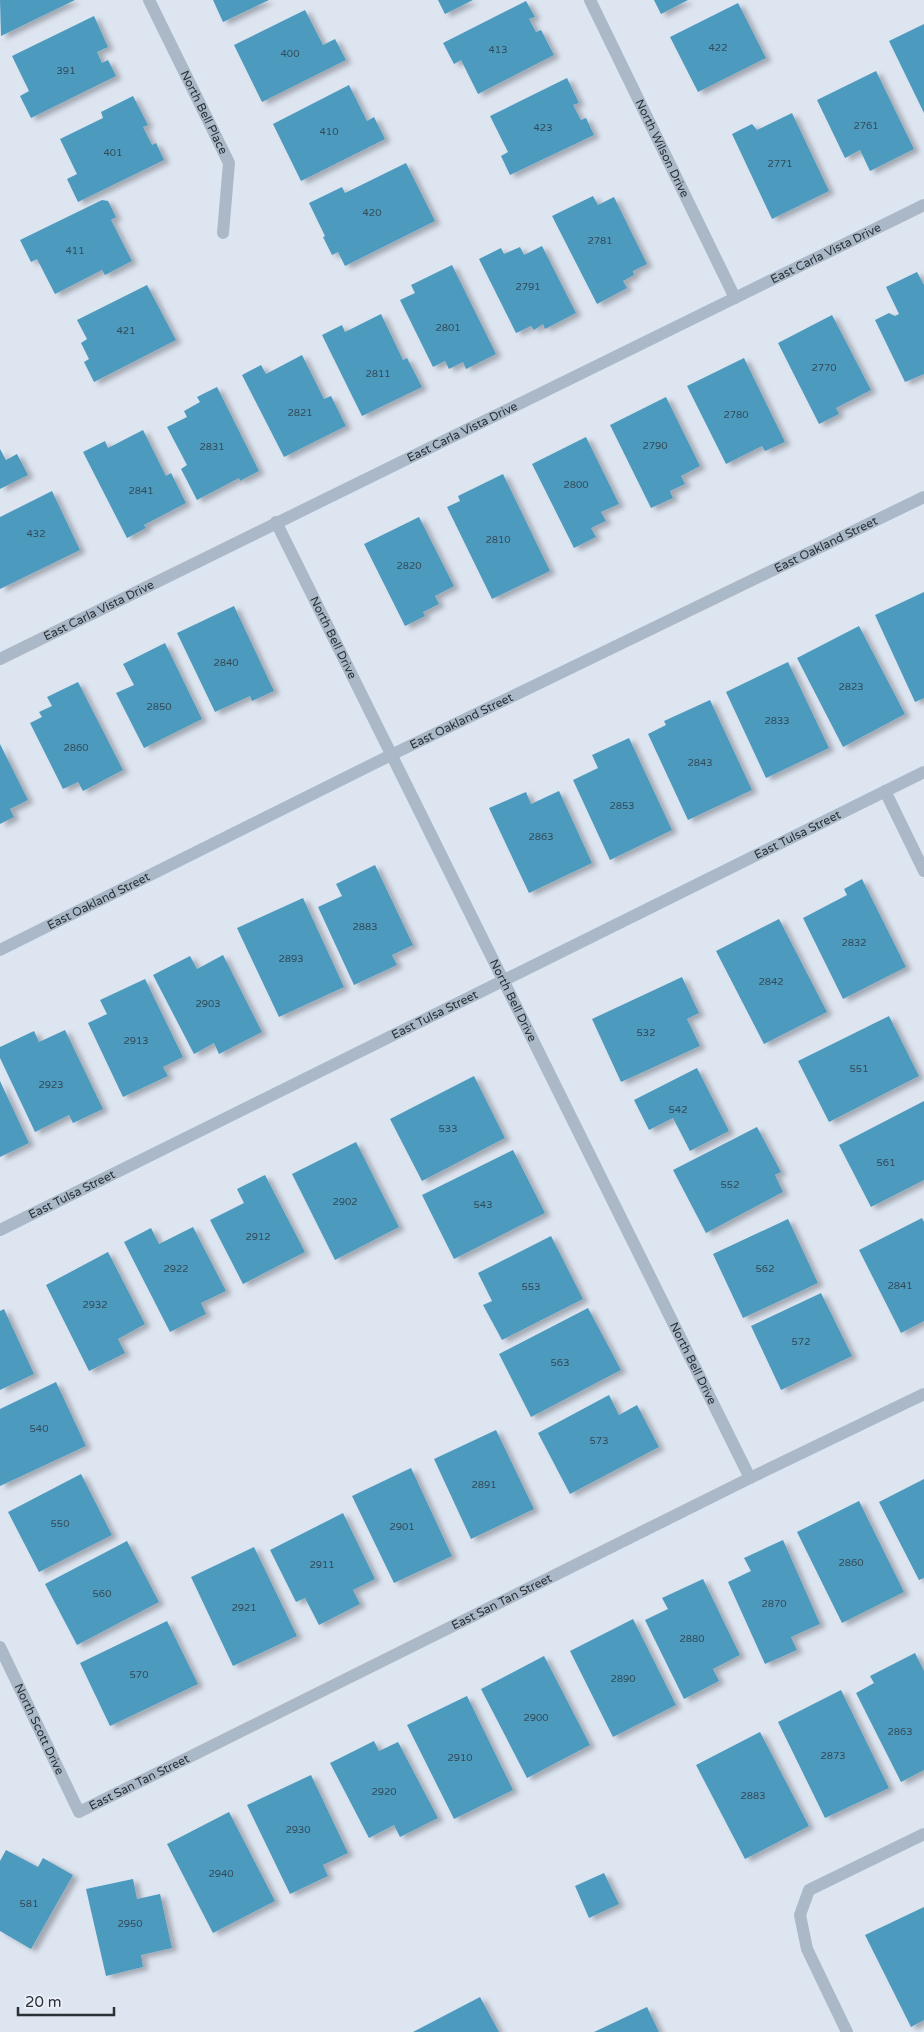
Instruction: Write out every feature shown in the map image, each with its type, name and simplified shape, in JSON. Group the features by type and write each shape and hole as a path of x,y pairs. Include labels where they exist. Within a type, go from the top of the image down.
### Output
{"street":[{"name":"North Bell Place","path":"148,0 229,163 223,233"},
{"name":"North Wilson Drive","path":"590,0 735,298"},
{"name":"East Carla Vista Drive","path":"0,659 924,205"},
{"name":"East Oakland Street","path":"0,950 390,755 924,497"},
{"name":"North Bell Drive","path":"276,522 750,1478"},
{"name":"East Tulsa Street","path":"0,1230 924,772"},
{"path":"886,791 924,871"},
{"name":"East San Tan Street","path":"79,1812 750,1478 924,1394"},
{"name":"North Scott Drive","path":"0,1647 79,1812"},
{"path":"847,2032 806,1949 800,1915 809,1890 924,1834"}],"building":[{"path":"0,0 75,0 1,36"},
{"path":"213,0 269,0 223,22"},
{"path":"438,0 473,0 445,14"},
{"path":"654,0 688,0 661,14"},
{"path":"526,1 535,17 529,19 536,32 541,30 554,55 478,94 461,60 454,64 443,43"},
{"path":"738,3 766,58 698,92 670,37"},
{"path":"305,10 323,45 335,39 346,60 262,102 234,45"},
{"path":"94,16 108,47 97,52 102,63 108,60 116,76 31,118 20,96 29,91 12,56"},
{"path":"924,24 924,113 889,41"},
{"path":"876,71 914,149 870,171 860,150 845,158 817,100"},
{"path":"567,78 579,103 573,105 581,120 586,118 594,135 510,175 501,156 508,152 490,116"},
{"path":"349,85 367,121 374,117 385,139 301,181 273,124"},
{"path":"133,96 148,125 143,127 152,145 156,143 164,160 78,202 67,179 77,174 60,139 103,118 101,112"},
{"path":"792,113 829,191 772,219 732,134 752,124 757,130"},
{"path":"406,163 435,221 345,266 338,252 332,255 309,203 342,187 345,193"},
{"path":"593,196 598,205 614,197 647,264 633,271 634,275 623,281 627,288 597,304 552,216"},
{"path":"102,200 108,201 116,217 111,220 132,261 105,275 102,270 55,294 37,259 31,262 20,240"},
{"path":"542,246 576,313 545,329 543,324 534,330 531,326 516,333 479,259 501,248 504,254 520,247 524,255"},
{"path":"452,265 496,354 466,369 463,362 449,369 445,361 433,367 400,300 415,293 411,285"},
{"path":"917,272 924,285 924,374 905,382 875,320 889,313 895,316 899,314 886,287"},
{"path":"147,285 176,340 94,382 84,362 89,359 81,343 87,339 77,320"},
{"path":"381,314 403,360 407,358 422,387 362,416 322,335 342,325 345,332"},
{"path":"832,315 871,390 836,408 839,414 819,424 778,343"},
{"path":"302,355 324,399 331,396 346,426 284,457 242,375 261,365 266,374"},
{"path":"744,358 785,442 765,451 762,446 726,464 687,386"},
{"path":"217,387 259,471 240,481 239,478 197,500 181,469 187,465 167,427 187,417 184,411 200,402 197,397"},
{"path":"666,397 700,466 681,476 685,484 670,491 673,498 651,508 610,425"},
{"path":"143,430 166,476 171,473 186,503 144,525 146,528 127,538 83,452 105,441 108,448"},
{"path":"586,437 619,504 601,512 606,521 591,528 596,537 574,548 532,464"},
{"path":"0,449 6,460 17,454 28,475 0,489"},
{"path":"503,474 550,571 492,599 447,507 460,501 458,496"},
{"path":"52,491 80,550 0,589 0,517"},
{"path":"419,517 454,586 435,596 439,604 423,612 425,616 405,626 364,544"},
{"path":"924,592 924,698 915,702 875,615"},
{"path":"234,606 274,691 252,701 250,696 215,712 177,633"},
{"path":"859,626 905,714 843,747 797,658"},
{"path":"165,643 202,719 144,748 116,693 134,685 123,664"},
{"path":"788,662 829,748 766,778 726,692"},
{"path":"78,682 123,770 83,791 78,782 63,789 30,723 42,717 39,712 52,706 47,697"},
{"path":"710,700 752,790 688,820 648,734 666,725 664,721"},
{"path":"629,738 672,830 610,860 573,780 598,768 592,755"},
{"path":"0,744 28,800 10,809 14,817 0,824"},
{"path":"559,791 592,863 529,893 489,808 526,792 531,804"},
{"path":"375,865 413,945 392,955 397,965 354,985 318,907 342,896 336,884"},
{"path":"862,879 906,967 843,999 803,918 847,895 844,889"},
{"path":"303,898 344,987 279,1017 237,928"},
{"path":"779,919 827,1012 764,1044 716,951"},
{"path":"223,955 262,1032 219,1054 214,1043 194,1054 153,975 190,956 197,969"},
{"path":"682,977 699,1013 687,1019 700,1046 621,1082 592,1019"},
{"path":"145,979 183,1057 163,1067 168,1076 123,1097 88,1023 107,1014 100,1000"},
{"path":"889,1016 919,1076 829,1122 798,1061"},
{"path":"65,1030 103,1109 73,1123 69,1115 35,1132 0,1058 0,1047 34,1031 39,1042"},
{"path":"697,1068 729,1131 690,1151 673,1118 649,1130 634,1100"},
{"path":"474,1076 505,1138 422,1181 390,1119"},
{"path":"0,1081 29,1143 0,1157"},
{"path":"924,1101 924,1180 871,1207 839,1145"},
{"path":"757,1127 781,1172 775,1175 783,1192 706,1233 673,1170"},
{"path":"356,1142 399,1227 335,1260 292,1174"},
{"path":"513,1150 545,1213 454,1259 422,1195"},
{"path":"265,1175 305,1252 243,1284 210,1220 244,1203 237,1189"},
{"path":"922,1218 924,1222 924,1321 901,1333 859,1250"},
{"path":"788,1219 818,1283 743,1318 713,1254"},
{"path":"193,1227 226,1291 201,1303 206,1314 170,1332 124,1242 151,1228 159,1244"},
{"path":"551,1236 583,1299 502,1340 483,1305 492,1301 478,1273"},
{"path":"108,1252 145,1324 118,1339 125,1353 89,1371 46,1285"},
{"path":"821,1293 852,1356 781,1390 751,1326"},
{"path":"588,1308 621,1370 531,1417 499,1354"},
{"path":"4,1309 34,1374 0,1390 0,1311"},
{"path":"56,1382 86,1446 0,1486 0,1409"},
{"path":"609,1395 619,1415 637,1405 659,1447 570,1494 538,1433"},
{"path":"496,1430 534,1509 471,1539 434,1459"},
{"path":"411,1468 452,1556 394,1583 352,1496"},
{"path":"81,1474 112,1535 39,1572 8,1512"},
{"path":"924,1479 924,1578 919,1580 879,1502"},
{"path":"859,1501 904,1592 842,1623 797,1532"},
{"path":"343,1513 375,1579 353,1590 360,1604 319,1625 305,1598 296,1602 270,1550"},
{"path":"783,1540 820,1624 791,1637 797,1650 765,1664 728,1582 751,1571 744,1558"},
{"path":"127,1541 159,1602 77,1645 45,1584"},
{"path":"254,1547 297,1636 233,1666 191,1577"},
{"path":"703,1579 740,1655 713,1669 719,1681 684,1699 645,1620 668,1609 662,1598"},
{"path":"633,1619 676,1705 613,1737 570,1651"},
{"path":"167,1621 198,1684 110,1726 80,1663"},
{"path":"915,1653 924,1671 924,1770 901,1782 856,1693 874,1683 870,1676"},
{"path":"544,1656 590,1745 527,1778 481,1689"},
{"path":"841,1690 889,1788 825,1818 778,1722"},
{"path":"467,1696 513,1790 454,1819 407,1725"},
{"path":"760,1732 809,1826 745,1859 696,1765"},
{"path":"374,1741 379,1751 398,1742 438,1818 400,1837 394,1825 369,1838 330,1763"},
{"path":"311,1775 348,1853 323,1865 328,1876 290,1894 247,1805"},
{"path":"229,1812 275,1901 213,1933 167,1844"},
{"path":"6,1850 38,1867 43,1858 73,1875 31,1949 0,1931 0,1861"},
{"path":"604,1873 619,1904 589,1918 575,1886"},
{"path":"133,1879 137,1899 160,1894 172,1948 141,1955 143,1967 106,1976 86,1889"},
{"path":"924,1907 924,2020 911,2027 865,1935"},
{"path":"480,1997 499,2032 413,2032"},
{"path":"647,2007 659,2032 594,2032"}]}
